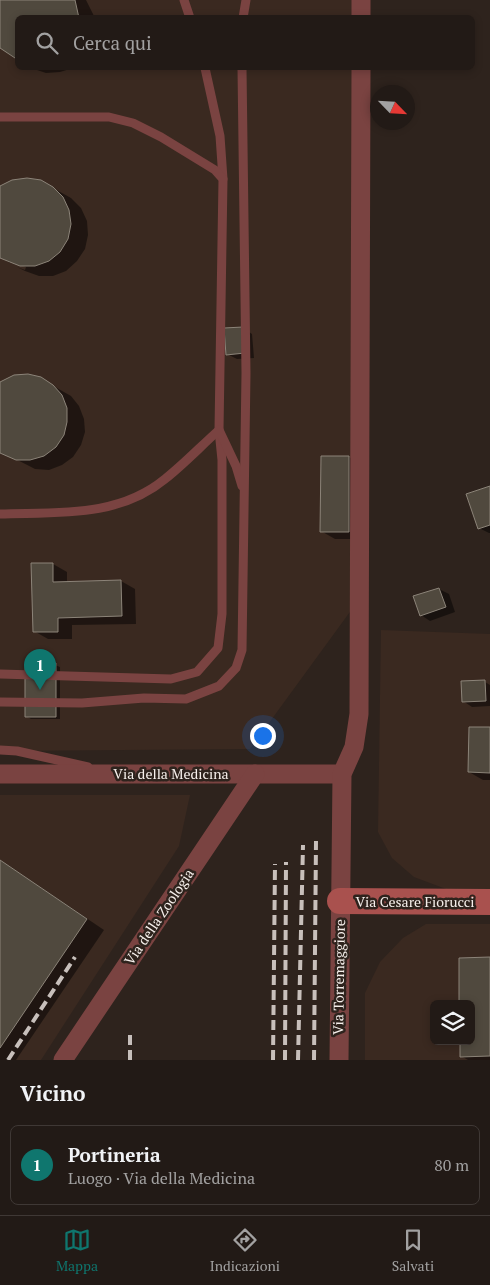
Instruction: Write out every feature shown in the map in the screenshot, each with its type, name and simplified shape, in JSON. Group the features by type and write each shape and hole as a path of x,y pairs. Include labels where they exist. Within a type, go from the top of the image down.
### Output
{"street":[{"path":"361,0 361,15"},
{"path":"342,774 354,747 359,714 361,70"},
{"name":"Via della Medicina","path":"0,774 342,774"},
{"name":"Via della Zoologia","path":"63,1060 255,774"},
{"name":"Via Torremaggiore","path":"338,1060 342,774"},
{"name":"Via Cesare Fiorucci","path":"340,901 490,902"}],"lane":[{"path":"184,0 189,15"},
{"path":"244,15 246,0"},
{"path":"0,674 171,679 198,672 218,648 222,614 222,460 219,430 222,179 220,136 205,70"},
{"path":"0,702 82,703 144,698 186,699 219,686 236,668 242,650 244,518 246,264 242,193 242,70"},
{"path":"0,117 109,117 133,124 161,137 215,170 222,179"},
{"path":"219,430 236,466 244,493 244,518"},
{"path":"0,514 86,512 130,501 164,480 219,430"},
{"path":"0,750 17,751 118,774"}],"shaded area":[{"path":"0,0 353,0 353,15 15,15 15,70 354,70 355,605 250,749 0,751"},
{"path":"381,630 490,634 490,889 446,889 414,877 392,858 378,832"},
{"path":"0,795 190,795 179,846 41,1060 0,1060"},
{"path":"426,924 490,924 490,1060 365,1060 365,993 380,962 403,938"}],"building":[{"path":"0,0 75,0 78,15 15,15 15,58 0,48"},
{"path":"27,178 41,180 53,187 63,197 69,210 71,224 68,239 60,252 49,261 35,266 20,266 0,258 0,186 12,180"},
{"path":"243,327 245,353 226,355 224,328"},
{"path":"28,374 41,377 53,385 62,395 67,408 67,422 64,435 56,447 44,456 30,460 16,460 0,453 0,382 14,375"},
{"path":"321,456 349,456 349,532 320,532"},
{"path":"490,486 490,525 478,529 466,494"},
{"path":"31,563 53,563 53,582 121,580 122,616 58,618 58,632 33,632"},
{"path":"439,588 446,607 420,616 413,596"},
{"path":"56,663 56,717 25,717 25,664"},
{"path":"485,680 486,701 462,702 461,681"},
{"path":"469,727 490,727 490,773 468,772"},
{"path":"0,860 87,919 0,1048"},
{"path":"490,957 490,1056 460,1057 460,1045 475,1045 475,1000 459,1000 459,958"}],"railway":[{"path":"314,1060 316,841"},
{"path":"298,1060 303,845"},
{"path":"285,1060 286,862"},
{"path":"273,1060 275,864"},
{"path":"8,1060 75,957"},
{"path":"130,1032 130,1060"}],"place":[{"name":"Portineria","path":"40,690"}]}
